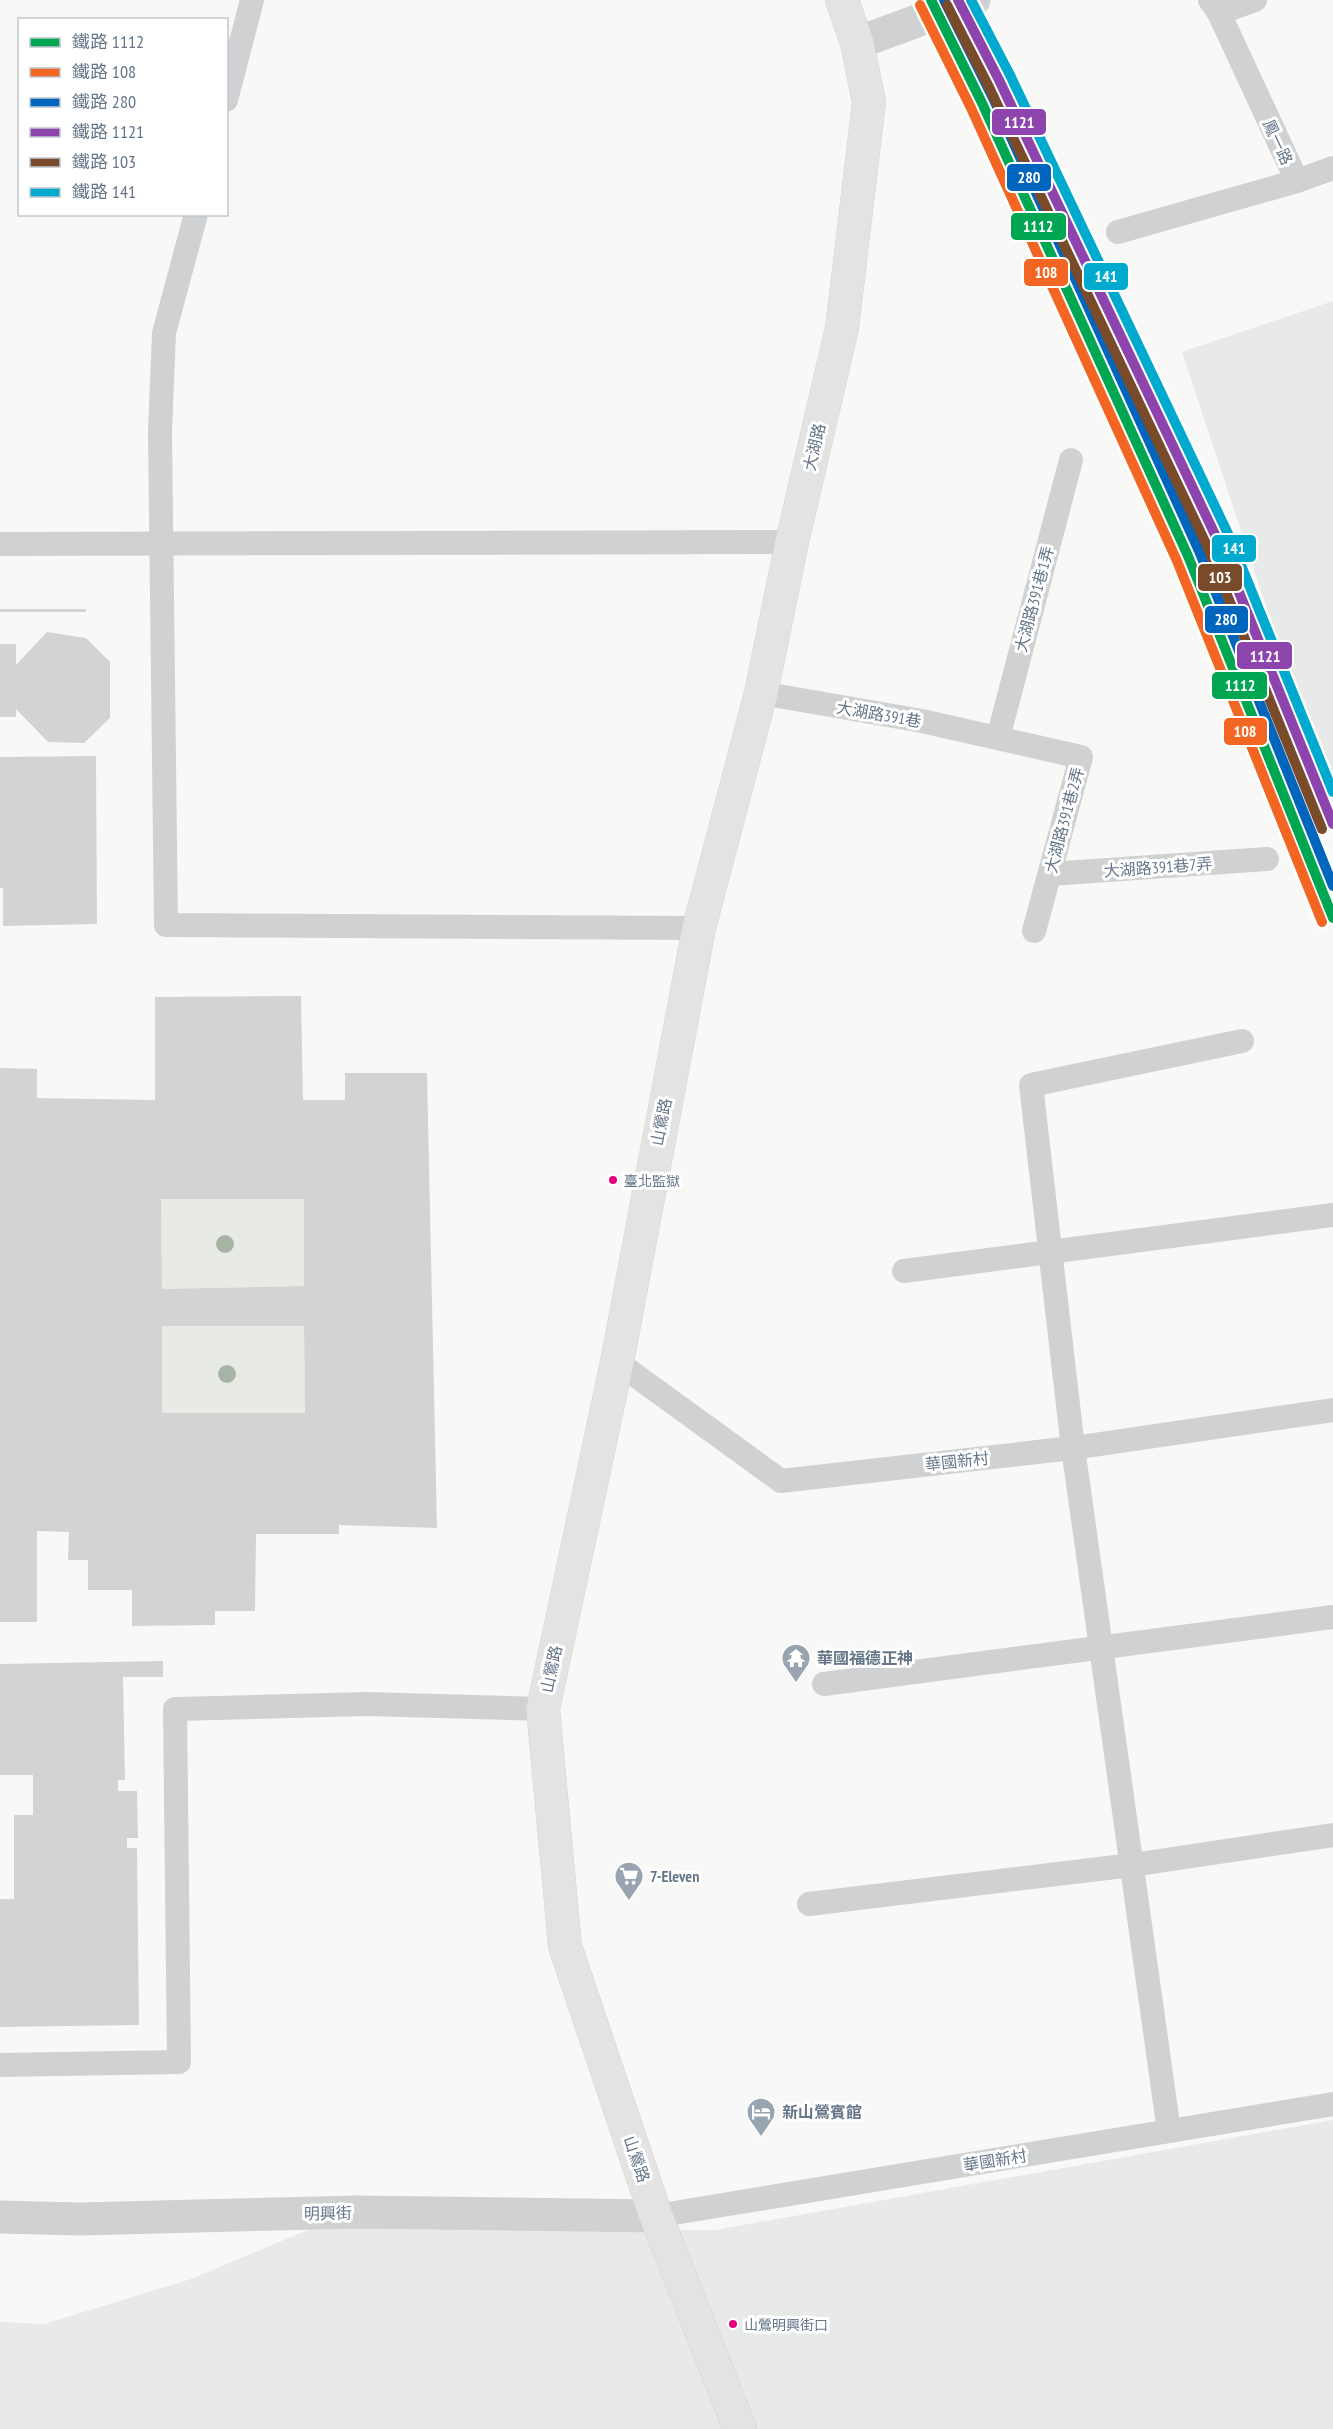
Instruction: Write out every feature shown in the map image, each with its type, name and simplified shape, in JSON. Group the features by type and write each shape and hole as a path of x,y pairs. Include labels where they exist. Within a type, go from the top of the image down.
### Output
{"street":[{"name":"大湖路","path":"707,891 760,693 792,542 842,328 869,102 857,43 842,0"},
{"path":"857,43 974,0"},
{"name":"山鶯路","path":"707,891 617,1362 543,1709 565,1946 656,2216 740,2429"},
{"name":"明興街","path":"0,2217 81,2219 358,2212 656,2216"}],"lane":[{"path":"228,92 252,0"},
{"path":"1215,6 1255,0"},
{"name":"鳳一路","path":"1118,231 1297,181 1215,6"},
{"path":"1297,181 1333,168"},
{"path":"195,216 164,333 160,432 160,542 166,925 699,928"},
{"name":"大湖路391巷1弄","path":"998,738 1071,460"},
{"path":"0,544 792,542"},
{"name":"大湖路391巷","path":"760,693 922,721 998,738"},
{"name":"大湖路391巷2弄","path":"998,738 1081,757 1034,931"},
{"name":"大湖路391巷7弄","path":"1050,874 1267,859"},
{"path":"1169,2131 1073,1448 1031,1085 1242,1041"},
{"path":"904,1271 1333,1215"},
{"name":"華國新村","path":"617,1362 781,1481 1073,1448 1333,1410"},
{"path":"824,1684 1333,1617"},
{"path":"0,2065 179,2062 175,1709 366,1704 543,1709"},
{"path":"809,1904 1132,1865 1333,1835"},
{"name":"華國新村","path":"656,2216 1333,2104"}],"shaded area":[{"path":"1333,301 1333,809 1182,352"},
{"path":"161,1199 304,1199 304,1286 162,1289"},
{"path":"162,1326 304,1326 305,1413 162,1413"},
{"path":"1333,2120 1333,2429 0,2429 0,2322 44,2324 191,2279 315,2227 715,2230"}],"building":[{"path":"0,609 86,609 86,612 0,612"},
{"path":"47,632 86,638 110,662 110,718 84,743 48,742 16,709 16,717 0,717 0,644 16,644 16,665"},
{"path":"96,756 97,924 3,926 3,888 0,888 0,757"},
{"path":"301,996 303,1100 345,1100 345,1073 427,1073 437,1528 339,1525 339,1534 256,1534 255,1611 215,1611 215,1625 132,1626 132,1590 88,1590 88,1560 68,1560 69,1532 37,1531 37,1622 0,1622 0,1068 37,1069 37,1098 155,1100 155,997","holes":["161,1199 304,1199 304,1286 162,1289","162,1326 304,1326 305,1413 162,1413"]},
{"path":"163,1661 163,1677 123,1677 125,1780 118,1780 118,1791 137,1791 138,1838 127,1838 127,1848 137,1848 139,2025 0,2027 0,1899 14,1899 14,1815 33,1815 33,1775 0,1775 0,1664"}],"rail line":[{"name":"1112","path":"931,0 982,103 1188,556 1333,918"},
{"name":"280","path":"944,0 993,98 1199,551 1333,886"},
{"name":"1121","path":"958,0 999,80 1219,543 1333,824"},
{"name":"141","path":"971,0 1010,75 1230,538 1333,792"},
{"name":"108","path":"920,5 971,108 1177,561 1322,922"},
{"name":"103","path":"947,5 988,85 1208,548 1322,829"}],"place":[{"name":"臺北監獄","path":"613,1180"},
{"name":"華國福德正神","path":"796,1684"},
{"name":"7-Eleven","path":"629,1902"},
{"name":"新山鶯賓館","path":"761,2138"},
{"name":"山鶯明興街口","path":"733,2324"}]}
